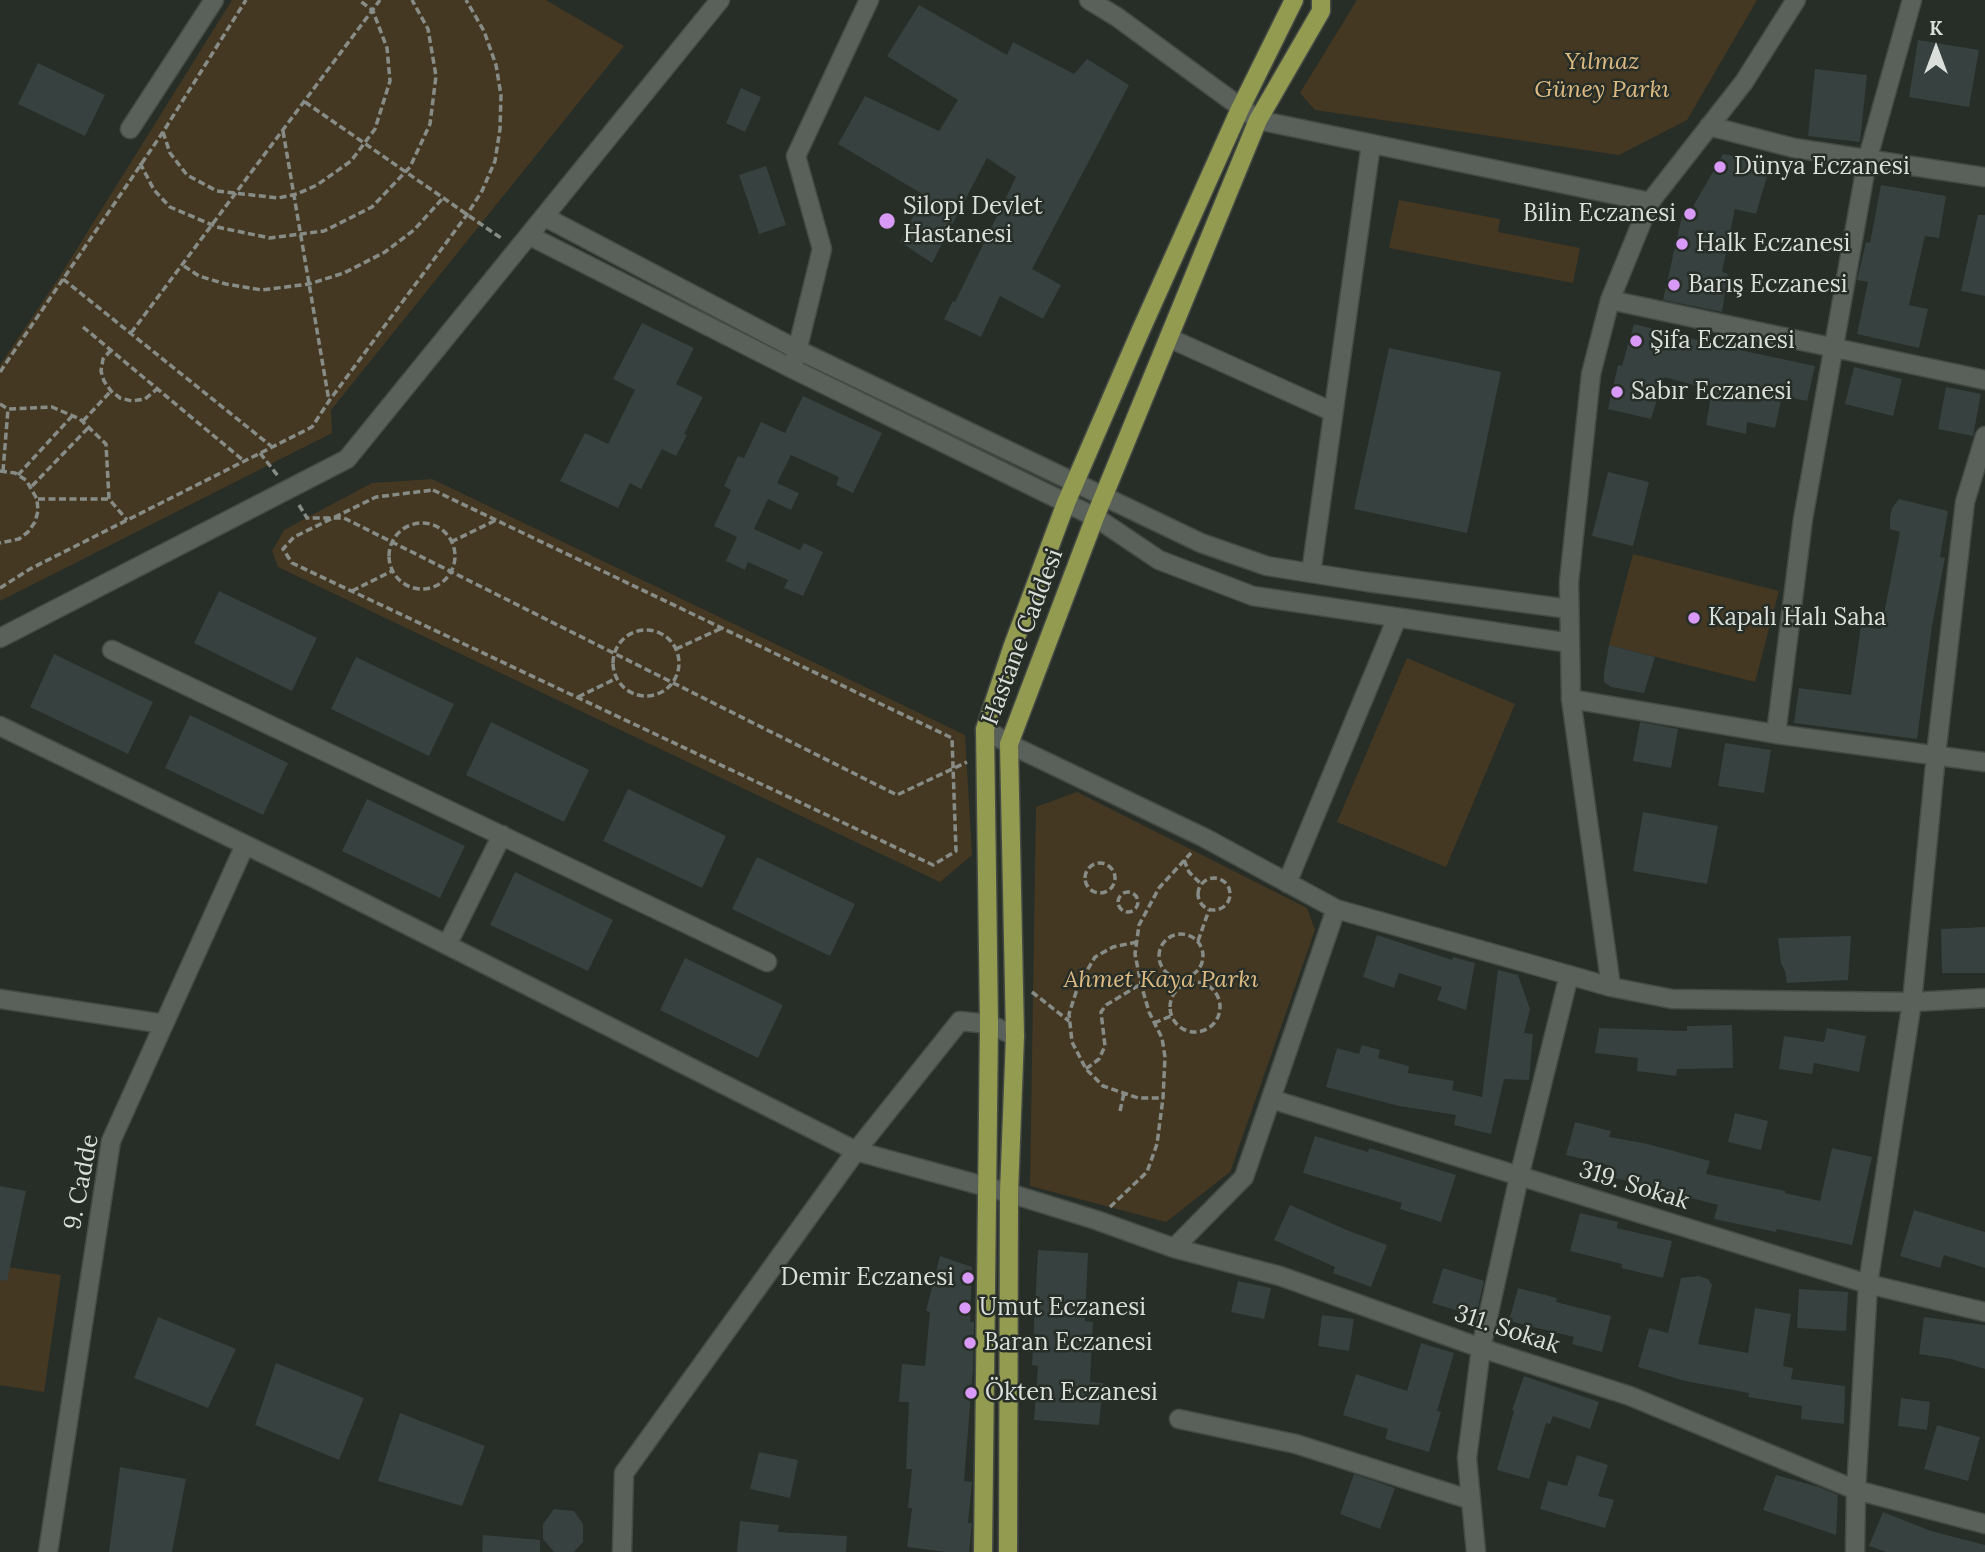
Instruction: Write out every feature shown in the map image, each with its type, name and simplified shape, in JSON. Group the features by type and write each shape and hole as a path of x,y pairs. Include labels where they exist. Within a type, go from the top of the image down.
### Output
{"main road":[{"name":"Hastane Caddesi","path":"983,1552 989,1024 985,729 1066,503 1240,109 1294,0"},
{"name":"Hastane Caddesi","path":"1008,1552 1009,1193 1015,1036 1009,744 1095,517 1258,120 1321,11 1321,0"}],"street":[{"path":"0,638 347,459 720,0"},
{"path":"793,369 822,249 796,156 869,0"},
{"path":"1089,0 1117,17 1258,120 1650,202"},
{"path":"1611,987 1571,699 1569,582 1591,374 1610,300 1650,202 1744,82 1796,0"},
{"path":"1776,734 1803,519 1867,161 1912,0"},
{"path":"130,129 207,2"},
{"path":"1709,126 1794,148 1985,177"},
{"path":"1311,573 1371,144"},
{"path":"545,218 796,349 1200,543 1267,566 1569,609"},
{"path":"524,243 793,369 1095,517 1159,560 1253,596 1570,643"},
{"path":"1610,300 1985,380"},
{"path":"1169,338 1334,412"},
{"path":"1855,1552 1868,1284 1912,1002 1936,755 1965,502 1985,436"},
{"path":"1287,883 1398,618"},
{"path":"112,650 767,962"},
{"path":"1571,699 1776,734 1985,762"},
{"name":"311. Sokak","path":"0,726 447,945 856,1151 1009,1193 1174,1248 1280,1276 1481,1348 1630,1396 1856,1490 1985,1524"},
{"path":"985,729 1009,744 1205,838 1336,909 1611,987 1672,999 1912,1002 1985,998"},
{"path":"447,945 502,835"},
{"name":"9. Cadde","path":"48,1552 111,1141 245,845"},
{"path":"1174,1248 1244,1177 1336,909"},
{"path":"1476,1552 1467,1458 1481,1348 1519,1177 1569,975"},
{"path":"0,999 164,1024"},
{"path":"622,1552 624,1474 856,1151 960,1021 989,1024 1015,1036"},
{"name":"319. Sokak","path":"1271,1100 1868,1284 1985,1312"},
{"path":"1179,1419 1296,1444 1471,1500"}],"path":[{"path":"0,372 163,132 246,0"},
{"path":"163,132 170,153 187,175 217,191 278,198 294,195 317,185 351,161 376,129 390,81 387,48 373,11 359,0"},
{"path":"131,333 380,0"},
{"path":"140,163 154,190 170,206 213,225 270,238 324,232 372,207 410,167 430,124 436,76 428,29 412,0"},
{"path":"0,588 30,569 312,427 466,216 482,191 495,161 501,95 496,65 484,31 466,0"},
{"path":"305,102 466,216 524,243"},
{"path":"283,131 329,401"},
{"path":"183,266 199,276 217,282 262,290 309,284 344,273 385,252 414,230 442,199"},
{"path":"63,279 272,447"},
{"path":"83,327 244,460"},
{"path":"111,350 103,359 101,371 111,391 120,398 132,401 145,399 157,389"},
{"path":"83,421 111,391"},
{"path":"0,404 8,409 52,407 83,421 106,444 109,499 127,520"},
{"path":"0,543 19,539 28,532 38,511 37,499 31,486 18,475 2,471 8,409"},
{"path":"18,475 73,415"},
{"path":"31,486 89,427"},
{"path":"260,453 307,518 344,518 897,795 985,754"},
{"path":"433,490 952,738 956,851 933,865 292,563 283,549 294,537 332,518 376,497 433,490"},
{"path":"37,499 109,499"},
{"path":"452,542 496,520"},
{"path":"419,523 439,528 452,542 455,554 451,571 443,582 424,590 412,588 402,583 392,571 389,553 392,542 408,526 419,523"},
{"path":"352,591 392,571"},
{"path":"676,649 722,628"},
{"path":"644,630 664,635 676,649 680,661 678,672 673,682 658,694 637,695 626,690 617,678 614,671 615,653 623,640 633,633 644,630"},
{"path":"578,698 617,678"},
{"path":"1096,1220 1147,1172 1157,1144 1165,1057 1161,1038 1141,984 1135,954 1141,920 1159,888 1205,838"},
{"path":"1184,860 1189,872 1201,884"},
{"path":"1112,887 1100,893 1090,890 1085,881 1087,871 1095,864 1109,866 1114,873 1112,887 1119,897"},
{"path":"1201,884 1215,878 1228,887 1230,897 1224,907 1209,910"},
{"path":"1201,884 1198,899 1209,910"},
{"path":"1125,892 1132,892 1139,903 1136,909 1130,912 1121,909 1118,903 1119,897 1125,892"},
{"path":"1139,903 1150,904"},
{"path":"1136,909 1141,920"},
{"path":"1198,941 1209,910"},
{"path":"1189,980 1177,978 1164,971 1159,957 1160,949 1170,937 1177,934 1185,934 1198,941 1202,947 1204,961 1197,973 1189,980 1181,985 1171,999 1171,1016 1175,1023 1189,1032 1206,1030 1220,1011 1217,995 1205,984 1189,980"},
{"path":"1136,942 1113,947 1095,957 1077,986 1069,1014 1072,1042 1086,1069 1102,1086 1138,1098 1163,1098"},
{"path":"1014,978 1069,1021"},
{"path":"1086,1069 1099,1059 1105,1046 1101,1012 1106,1005 1141,984"},
{"path":"1154,1023 1171,1016"},
{"path":"1119,1111 1124,1093"}],"green space":[{"path":"232,0 546,0 624,46 331,410 332,433 0,601 0,365 60,276"},
{"name":"Yılmaz Güney Parkı","path":"1357,0 1757,0 1687,120 1619,155 1315,110 1300,93"},
{"path":"1399,200 1500,219 1498,232 1580,248 1573,283 1389,248"},
{"path":"432,479 965,735 972,855 940,882 278,567 272,551 284,530 372,483"},
{"name":"Kapalı Halı Saha","path":"1633,554 1779,591 1755,682 1609,645"},
{"path":"1407,658 1515,704 1446,867 1337,822"},
{"name":"Ahmet Kaya Parkı","path":"1077,792 1307,908 1315,930 1230,1172 1166,1222 1030,1186 1036,807"},
{"path":"0,1266 61,1275 44,1392 0,1385"}],"building":[{"path":"919,5 1007,55 1013,42 1074,74 1087,59 1129,85 1032,269 1061,285 1043,319 1000,296 981,337 944,319 953,301 955,302 1016,177 987,158 932,263 900,242 924,195 838,144 865,96 939,131 958,100 887,56"},
{"path":"1918,40 1979,50 1969,107 1909,97"},
{"path":"38,63 105,95 85,136 18,104"},
{"path":"1815,69 1867,75 1860,142 1808,136"},
{"path":"741,88 761,97 745,132 726,123"},
{"path":"1723,154 1771,163 1756,214 1735,209 1722,272 1728,274 1722,312 1663,300 1682,216 1687,217"},
{"path":"766,166 786,225 759,234 739,175"},
{"path":"1881,185 1946,196 1939,238 1925,236 1909,305 1928,309 1919,348 1857,334 1868,282 1857,280 1866,242 1870,243"},
{"path":"1978,215 1985,215 1985,296 1961,291"},
{"path":"642,323 694,348 676,384 703,397 676,456 662,449 641,489 630,483 618,508 560,481 585,433 608,444 635,390 613,379"},
{"path":"1634,324 1815,366 1807,401 1782,396 1775,428 1747,422 1746,434 1706,425 1712,390 1664,377 1651,419 1608,409 1618,365 1622,366"},
{"path":"1389,348 1501,372 1467,533 1354,509"},
{"path":"1854,367 1902,379 1893,416 1845,404"},
{"path":"1946,387 1981,394 1973,436 1938,429"},
{"path":"803,396 882,433 853,493 836,485 839,477 791,455 777,483 799,493 791,510 768,499 754,529 800,550 804,543 823,552 803,596 784,588 788,580 748,562 745,570 726,561 737,537 714,526 731,490 724,486 738,456 744,458 761,422 785,433"},
{"path":"1608,472 1649,482 1633,546 1592,536"},
{"path":"1899,499 1948,511 1940,557 1945,558 1932,626 1917,739 1794,723 1799,688 1851,695 1861,626 1881,629 1900,532 1890,529 1890,517 1892,508"},
{"path":"219,591 317,638 292,691 194,643"},
{"path":"1609,645 1655,657 1644,693 1611,687 1604,682"},
{"path":"54,654 153,702 128,754 30,707"},
{"path":"356,657 454,704 429,756 331,709"},
{"path":"190,715 288,763 263,815 165,768"},
{"path":"491,722 589,770 564,822 466,775"},
{"path":"1640,722 1678,729 1671,768 1633,761"},
{"path":"1725,743 1771,750 1764,793 1718,786"},
{"path":"628,789 726,836 702,888 603,841"},
{"path":"367,799 465,846 440,898 342,851"},
{"path":"1643,812 1718,826 1707,884 1633,871"},
{"path":"757,857 855,904 830,956 732,909"},
{"path":"515,872 613,920 588,971 490,925"},
{"path":"1985,927 1985,973 1942,973 1941,929"},
{"path":"1377,935 1452,960 1453,957 1475,963 1466,1010 1437,1000 1442,987 1399,973 1394,988 1363,977"},
{"path":"1851,936 1848,980 1787,983 1778,938"},
{"path":"685,958 783,1005 758,1058 660,1010"},
{"path":"1498,970 1518,975 1530,1009 1524,1033 1533,1034 1529,1080 1504,1079 1491,1134 1454,1125 1456,1115 1399,1106 1326,1087 1337,1048 1359,1054 1362,1045 1380,1050 1378,1058 1409,1066 1408,1073 1454,1081 1452,1090 1482,1097"},
{"path":"1732,1025 1733,1068 1677,1069 1676,1076 1637,1071 1638,1058 1595,1053 1599,1028 1687,1031 1687,1026"},
{"path":"1827,1028 1866,1036 1859,1072 1814,1063 1812,1074 1779,1069 1784,1036 1824,1042"},
{"path":"1735,1113 1768,1121 1761,1150 1728,1142"},
{"path":"1575,1122 1611,1131 1609,1137 1648,1144 1710,1161 1706,1174 1820,1201 1832,1148 1872,1157 1852,1245 1714,1219 1718,1205 1657,1189 1657,1186 1606,1177 1608,1165 1566,1155"},
{"path":"1315,1136 1368,1152 1369,1148 1456,1175 1441,1222 1400,1209 1402,1203 1303,1173"},
{"path":"0,1186 26,1191 7,1281 0,1280"},
{"path":"1290,1205 1387,1245 1371,1287 1333,1273 1335,1267 1274,1240"},
{"path":"1914,1210 1985,1232 1985,1268 1944,1255 1940,1268 1900,1256"},
{"path":"1580,1213 1618,1222 1617,1228 1672,1241 1663,1278 1621,1268 1622,1264 1570,1251"},
{"path":"1038,1250 1088,1253 1085,1321 1093,1322 1090,1382 1103,1383 1099,1425 1034,1420 1038,1366 1032,1365"},
{"path":"940,1256 972,1267 970,1322 974,1322 973,1369 964,1481 972,1482 968,1523 972,1523 969,1552 907,1547 912,1508 908,1508 912,1469 906,1469 909,1402 899,1402 902,1364 925,1366 930,1312 926,1311"},
{"path":"1443,1268 1484,1281 1476,1316 1432,1303"},
{"path":"1699,1276 1708,1279 1712,1285 1698,1344 1748,1353 1755,1308 1791,1314 1783,1366 1793,1368 1791,1379 1845,1386 1844,1424 1801,1419 1802,1406 1748,1397 1749,1393 1685,1381 1638,1367 1649,1328 1668,1333 1681,1278"},
{"path":"1238,1281 1271,1288 1264,1319 1231,1312"},
{"path":"1518,1288 1557,1298 1556,1302 1611,1316 1602,1352 1572,1344 1574,1337 1509,1321"},
{"path":"1799,1289 1848,1292 1846,1331 1797,1328"},
{"path":"1322,1315 1354,1319 1349,1351 1318,1346"},
{"path":"158,1317 236,1349 208,1408 134,1378"},
{"path":"1924,1317 1985,1325 1985,1369 1951,1359 1919,1354"},
{"path":"1421,1343 1454,1353 1437,1411 1441,1412 1429,1452 1385,1439 1388,1429 1343,1415 1356,1374 1407,1391"},
{"path":"276,1363 364,1398 339,1460 255,1425"},
{"path":"1524,1376 1599,1402 1590,1429 1553,1416 1550,1424 1546,1423 1529,1479 1497,1470 1514,1411 1512,1410"},
{"path":"1901,1398 1930,1402 1927,1430 1898,1426"},
{"path":"400,1413 485,1446 462,1506 378,1481"},
{"path":"1937,1425 1980,1437 1968,1481 1924,1469"},
{"path":"759,1452 798,1460 790,1498 750,1489"},
{"path":"1577,1455 1608,1465 1598,1496 1614,1500 1605,1528 1540,1509 1548,1481 1567,1486"},
{"path":"120,1467 186,1479 172,1552 109,1552"},
{"path":"1354,1474 1395,1488 1380,1529 1340,1514"},
{"path":"1776,1475 1838,1495 1836,1535 1763,1510"},
{"path":"554,1509 574,1511 583,1524 583,1542 574,1552 554,1552 543,1539 543,1524"},
{"path":"1883,1512 1931,1531 1985,1545 1985,1552 1886,1552 1869,1546"},
{"path":"740,1521 779,1525 778,1532 847,1536 846,1552 737,1552"},
{"path":"483,1535 540,1540 540,1552 482,1552"}],"place":[{"name":"Dünya Eczanesi","path":"1720,167"},
{"name":"Bilin Eczanesi","path":"1690,214"},
{"name":"Silopi Devlet Hastanesi","path":"887,221"},
{"name":"Halk Eczanesi","path":"1682,244"},
{"name":"Barış Eczanesi","path":"1674,285"},
{"name":"Şifa Eczanesi","path":"1636,341"},
{"name":"Sabır Eczanesi","path":"1617,392"},
{"name":"Kapalı Halı Saha","path":"1694,618"},
{"name":"Demir Eczanesi","path":"968,1278"},
{"name":"Umut Eczanesi","path":"965,1308"},
{"name":"Baran Eczanesi","path":"970,1343"},
{"name":"Ökten Eczanesi","path":"971,1393"}]}
